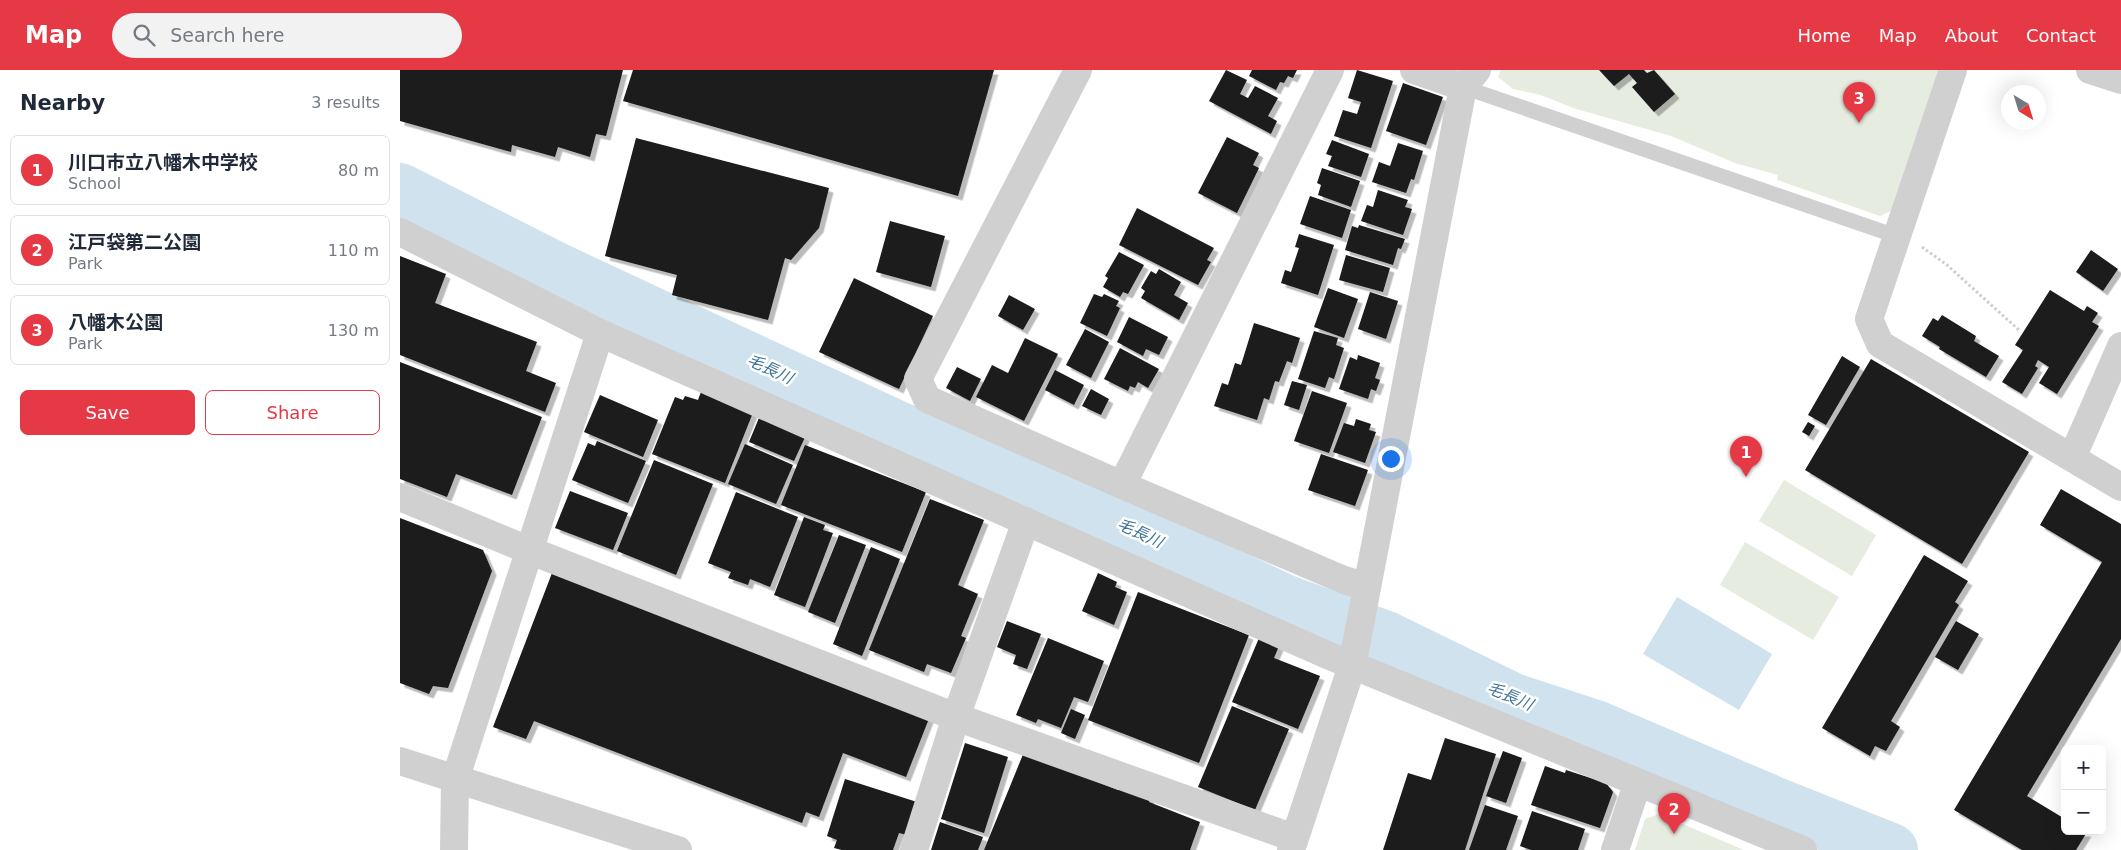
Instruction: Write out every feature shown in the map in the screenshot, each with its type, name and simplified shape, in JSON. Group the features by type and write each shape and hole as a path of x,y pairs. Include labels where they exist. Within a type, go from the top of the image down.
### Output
{"street":[{"path":"1078,70 918,379 928,399 1122,485 1344,580 1367,587"},
{"path":"1122,485 1330,70"},
{"path":"400,497 531,551 956,717 1292,844 1352,666 1470,79 1414,70"},
{"path":"1952,70 1869,319 1880,344 2121,488"},
{"path":"2090,70 2121,80"},
{"path":"400,232 600,333 1352,666 1802,850"},
{"path":"454,850 455,780 531,551 600,333"},
{"path":"2072,458 2121,346"},
{"path":"914,850 956,717 1026,521"},
{"path":"400,761 678,850"},
{"path":"1615,850 1638,782"}],"lane":[{"path":"1470,79 1896,236"}],"path":[{"path":"1896,236 1927,248 2020,331"}],"shaded area":[{"path":"1501,70 1939,70 1891,211 1880,216 1777,180 1778,175 1735,163 1671,136 1573,108 1541,95 1513,89 1498,77"},
{"path":"1784,480 1876,535 1852,576 1759,521"},
{"path":"1745,542 1839,597 1813,640 1720,585"},
{"path":"1659,814 1744,850 1635,850 1645,819"}],"water":[{"path":"1677,597 1772,654 1739,710 1643,654"}],"building":[{"path":"400,70 623,70 606,136 596,134 590,157 558,147 555,157 512,145 511,152 400,121"},
{"path":"633,70 994,70 958,196 623,101"},
{"path":"1226,70 1247,80 1240,94 1248,98 1255,86 1278,98 1268,116 1277,121 1271,134 1209,101"},
{"path":"1252,70 1297,70 1293,78 1288,76 1284,83 1280,82 1276,90 1249,76"},
{"path":"1357,70 1393,81 1371,148 1334,136 1343,110 1357,114 1361,102 1348,98"},
{"path":"1599,70 1644,70 1647,73 1654,70 1675,94 1654,112 1632,87 1637,83 1629,74 1614,86"},
{"path":"1403,83 1443,97 1426,145 1386,131"},
{"path":"1227,137 1259,153 1253,165 1259,168 1237,213 1198,193"},
{"path":"636,138 829,188 819,228 791,260 785,258 768,320 672,295 677,275 605,256"},
{"path":"1332,140 1369,154 1361,177 1328,166 1332,156 1326,154"},
{"path":"1398,143 1423,151 1414,180 1411,179 1406,193 1372,182 1379,162 1390,166"},
{"path":"1322,168 1360,181 1351,207 1318,195 1321,185 1317,183"},
{"path":"1378,190 1408,200 1405,207 1412,209 1403,235 1361,221 1367,205 1373,207"},
{"path":"1310,196 1351,210 1342,238 1300,224"},
{"path":"1137,208 1214,248 1207,260 1211,262 1198,285 1119,245"},
{"path":"890,221 945,236 931,287 876,272"},
{"path":"1359,225 1405,239 1401,249 1398,248 1393,265 1345,250 1352,226 1358,228"},
{"path":"1299,234 1334,245 1318,295 1281,283 1285,270 1291,272 1299,248 1295,247"},
{"path":"2091,250 2118,269 2103,291 2076,272"},
{"path":"1119,252 1144,265 1128,294 1123,292 1120,297 1103,287 1108,278 1105,276"},
{"path":"1346,255 1390,268 1383,292 1339,280"},
{"path":"400,256 446,274 435,303 537,342 526,371 556,383 545,412 400,355"},
{"path":"1159,269 1181,282 1174,295 1188,303 1179,320 1141,298 1145,291 1141,288 1151,271 1156,274"},
{"path":"854,278 933,316 899,389 819,352"},
{"path":"1328,288 1358,299 1344,338 1314,327"},
{"path":"2050,290 2084,311 2087,306 2098,313 2092,322 2099,326 2057,394 2039,383 2049,367 2038,360 2035,366 2038,368 2022,394 2002,382 2023,350 2015,345"},
{"path":"1370,292 1398,301 1386,339 1358,329"},
{"path":"1094,294 1102,297 1104,294 1119,301 1116,306 1120,308 1107,336 1080,323"},
{"path":"1009,295 1035,309 1023,330 998,316"},
{"path":"1942,315 1976,336 1974,341 1999,356 1986,377 1939,349 1940,347 1922,336 1933,318 1938,321"},
{"path":"1129,317 1168,337 1159,355 1146,349 1143,356 1117,342"},
{"path":"1254,323 1300,338 1292,363 1287,361 1279,382 1275,381 1269,400 1264,398 1257,420 1214,406 1222,383 1228,385 1235,363 1241,365"},
{"path":"1085,329 1109,342 1091,378 1066,365"},
{"path":"1314,331 1338,338 1336,345 1344,348 1334,379 1329,377 1325,388 1298,379"},
{"path":"1025,338 1058,354 1024,421 976,397 992,365 1008,373"},
{"path":"1120,348 1159,369 1148,388 1138,382 1135,388 1130,386 1128,391 1104,379"},
{"path":"1358,355 1380,363 1375,378 1380,380 1376,391 1371,389 1368,399 1339,389 1350,357 1357,360"},
{"path":"1842,356 1860,367 1826,425 1808,415"},
{"path":"1871,359 2029,452 1962,564 1805,470"},
{"path":"400,362 542,417 512,495 456,474 447,497 400,479"},
{"path":"957,367 981,379 970,401 946,388"},
{"path":"1055,370 1084,385 1074,405 1045,390"},
{"path":"1292,381 1307,385 1299,410 1284,405"},
{"path":"702,389 754,410 725,483 652,454 675,397 683,400 685,396 698,400"},
{"path":"1091,389 1109,399 1101,415 1082,406"},
{"path":"1312,391 1347,403 1329,453 1294,441"},
{"path":"600,395 658,420 643,457 584,432"},
{"path":"761,413 807,433 794,461 749,442"},
{"path":"1356,419 1371,424 1369,430 1376,432 1365,463 1333,452 1344,423 1354,426"},
{"path":"1808,422 1815,426 1809,436 1802,432"},
{"path":"597,441 646,461 628,503 572,480 588,443 595,446"},
{"path":"745,444 793,465 776,504 728,484"},
{"path":"805,445 926,492 902,552 781,505"},
{"path":"1321,454 1368,470 1355,506 1308,490"},
{"path":"654,460 713,484 676,575 617,551"},
{"path":"2061,489 2121,524 2121,639 2027,796 2061,817 2061,835 2085,835 2076,850 2022,850 1954,810 2102,562 2040,525"},
{"path":"570,491 628,513 613,550 555,528"},
{"path":"736,492 798,517 770,587 750,579 748,585 728,578 731,572 708,563"},
{"path":"930,499 984,520 958,585 978,594 961,636 966,638 951,673 927,664 924,672 869,650"},
{"path":"804,517 825,525 823,530 833,533 805,607 774,595"},
{"path":"400,518 483,550 492,571 448,688 433,686 429,694 400,683"},
{"path":"839,535 866,545 835,623 808,612"},
{"path":"871,547 900,559 862,656 833,644"},
{"path":"1924,555 1968,581 1955,602 1959,605 1891,721 1900,727 1886,751 1875,746 1870,756 1822,728"},
{"path":"552,573 930,716 906,777 843,753 819,817 806,812 802,823 534,721 526,739 493,727"},
{"path":"1098,573 1117,582 1115,587 1127,592 1114,625 1082,611"},
{"path":"1138,592 1249,635 1199,763 1088,720"},
{"path":"1007,621 1041,634 1027,669 1013,664 1016,655 997,647"},
{"path":"1956,621 1979,634 1958,670 1935,657"},
{"path":"1048,638 1104,661 1088,702 1074,697 1061,728 1038,719 1036,723 1016,715"},
{"path":"1259,638 1279,646 1274,658 1320,676 1298,729 1232,702"},
{"path":"1232,706 1289,729 1255,810 1198,787"},
{"path":"1071,709 1085,715 1075,739 1061,733"},
{"path":"1445,738 1496,754 1465,850 1383,850 1408,773 1431,780"},
{"path":"965,743 1008,757 984,833 941,819"},
{"path":"1503,751 1522,758 1506,803 1486,796"},
{"path":"1024,752 1118,790 1119,786 1150,798 1149,802 1200,822 1190,850 984,850"},
{"path":"1545,766 1565,773 1566,770 1606,783 1613,792 1600,828 1531,805"},
{"path":"845,779 917,802 907,835 899,833 893,850 842,850 834,848 837,840 827,836"},
{"path":"1485,805 1518,816 1506,850 1469,850"},
{"path":"1532,811 1585,829 1578,850 1531,850 1520,846"},
{"path":"940,822 983,837 978,850 931,850"}],"waterway":[{"name":"毛長川","path":"400,190 558,270 714,343 900,429 1050,490 1286,602 1386,638 1513,700 1598,728 1773,803 1891,850"}],"place":[{"name":"八幡木公園","path":"1859,123"},
{"name":"川口市立八幡木中学校","path":"1746,477"},
{"name":"江戸袋第二公園","path":"1674,834"}]}
